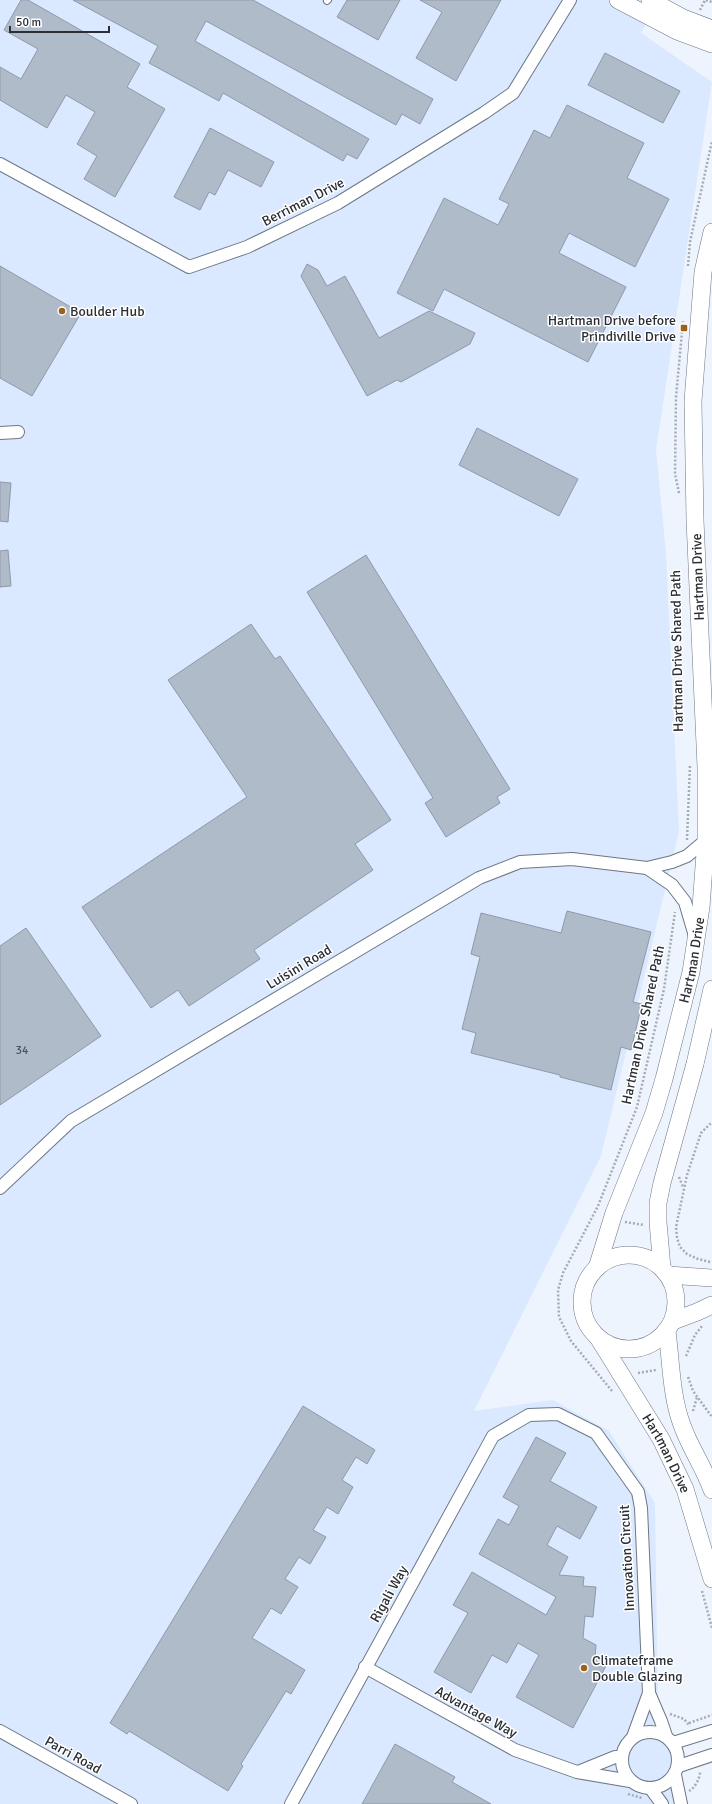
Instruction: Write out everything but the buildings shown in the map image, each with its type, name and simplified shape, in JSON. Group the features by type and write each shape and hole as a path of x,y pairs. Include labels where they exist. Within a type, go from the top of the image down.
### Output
{"main road":[{"path":"618,0 677,31 712,44"},
{"path":"650,0 683,18 712,29"},
{"path":"683,18 712,22"},
{"name":"Hartman Drive","path":"597,1268 613,1216 654,1113 664,1079 691,972 701,907 706,840 706,767 695,520 693,401 703,272 712,232"},
{"name":"Hartman Drive","path":"665,1272 659,1226 658,1203 662,1182 695,1064 712,989"},
{"path":"670,1326 677,1305 675,1290 665,1272 652,1261 630,1255 612,1258 597,1268 589,1276 584,1286 582,1303 585,1320 598,1338 612,1346 627,1350 642,1348 649,1345 656,1341 670,1326 712,1305"},
{"path":"665,1272 712,1278"},
{"name":"Hartman Drive","path":"670,1326 679,1367 677,1408 682,1425 712,1490"},
{"name":"Hartman Drive","path":"598,1338 661,1439 685,1489 706,1582"}],"street":[{"name":"Berriman Drive","path":"0,164 189,267 247,247 338,203 484,113 513,93 570,0"},
{"path":"0,433 18,432"},
{"name":"Luisini Road","path":"0,1188 71,1121 478,878 520,862 565,859 647,868 672,862 684,857 706,840"},
{"name":"Luisini Road","path":"647,868 672,886 684,902 696,939"},
{"name":"Innovation Circuit","path":"529,1415 558,1414 596,1433 638,1492 649,1693 669,1740"},
{"name":"Rigali Way","path":"291,1804 493,1436 529,1415"},
{"name":"Advantage Way","path":"365,1667 515,1750 577,1772 630,1781"},
{"name":"Innovation Circuit","path":"633,1737 649,1693"},
{"name":"Parri Road","path":"0,1731 131,1804"},
{"path":"669,1740 712,1731"},
{"path":"681,1804 677,1771 679,1758 669,1740 657,1732 647,1732 633,1737 626,1746 622,1757 624,1773 630,1781 640,1787 651,1789 661,1787 668,1783 677,1771 712,1755"},
{"path":"577,1772 615,1757 622,1757"},
{"path":"651,1789 662,1804"}],"path":[{"path":"687,272 690,242 712,141"},
{"path":"679,494 675,474 676,405 683,318"},
{"path":"684,857 688,832 690,762"},
{"name":"Hartman Drive Shared Path","path":"616,1397 571,1341 559,1316 558,1290 563,1273 598,1206 637,1107 664,988 675,910"},
{"path":"712,1122 701,1133 687,1175 676,1227 677,1238 680,1246 687,1254 698,1260 712,1262"},
{"path":"598,1206 622,1222 676,1227"},
{"path":"679,1367 695,1335 705,1323"},
{"path":"607,1384 634,1374 679,1367 686,1371 693,1391 712,1417"},
{"path":"706,1582 712,1628"},
{"path":"689,1724 712,1715"}],"shaded area":[{"path":"0,0 659,0 641,33 712,82 656,450 666,553 679,832 601,1156 474,1411 553,1400 609,1431 655,1503 658,1706 683,1804 0,1804"}],"place":[{"name":"Boulder Hub","path":"62,311"},
{"name":"Hartman Drive before Prindiville Drive","path":"684,328"},
{"name":"Climateframe Double Glazing","path":"584,1668"}]}
